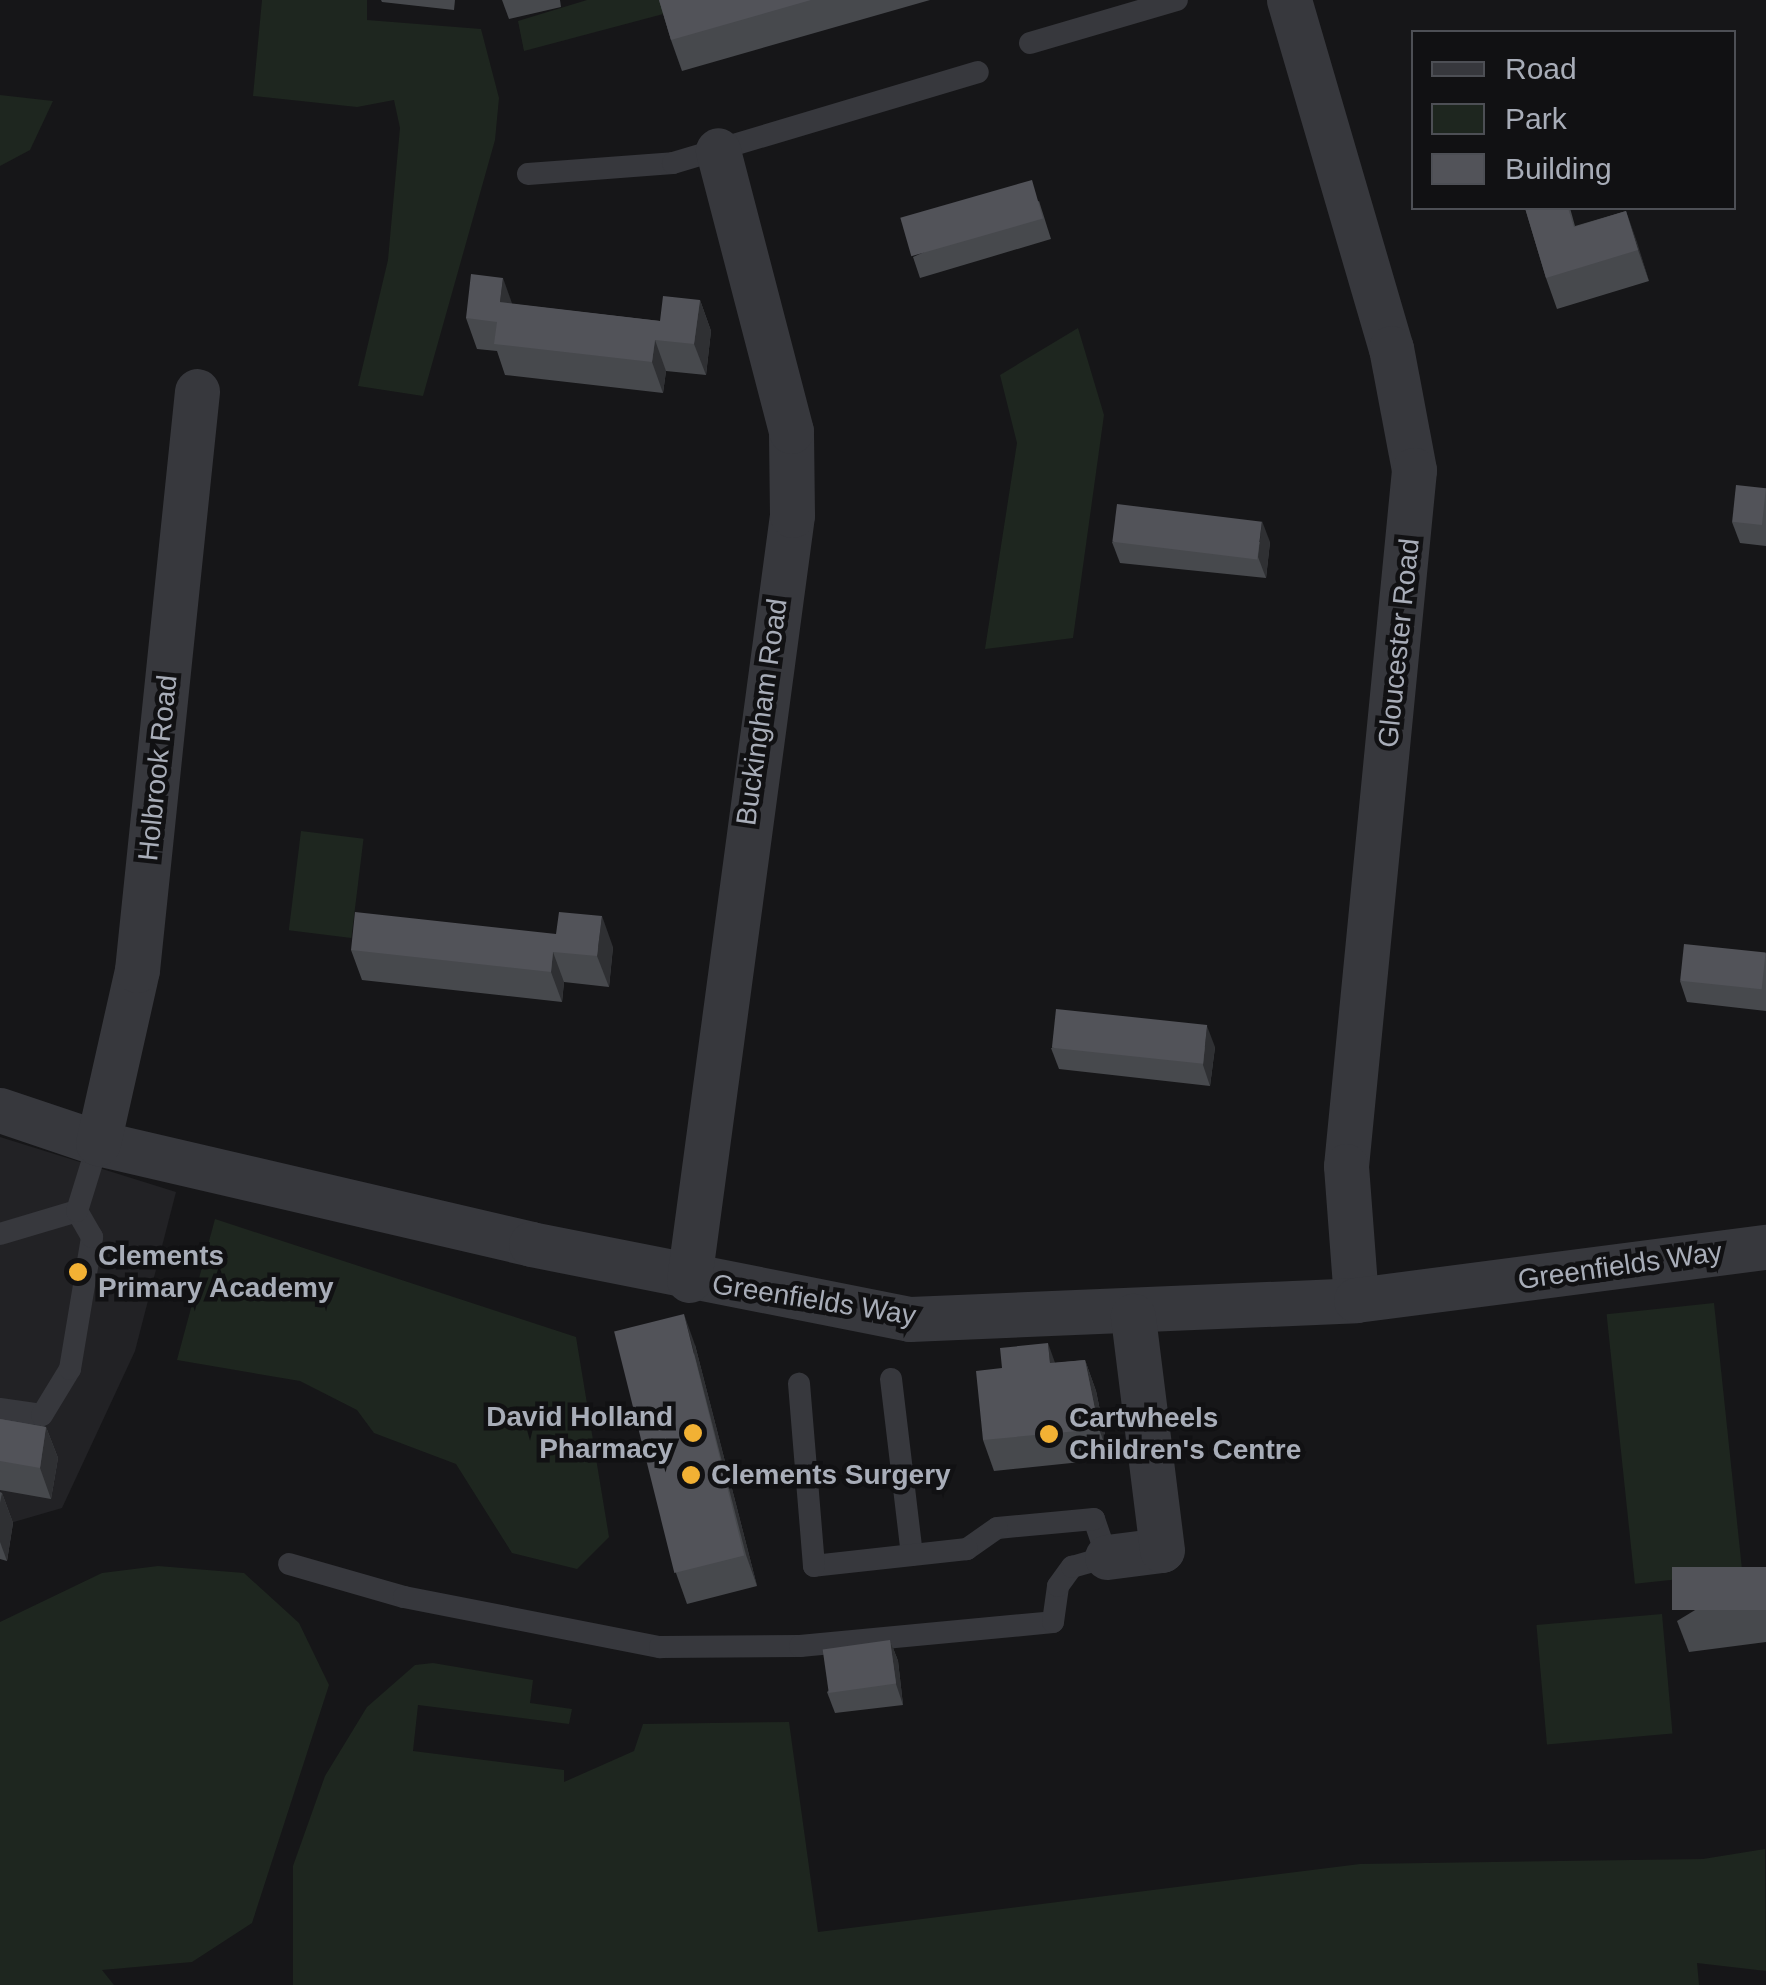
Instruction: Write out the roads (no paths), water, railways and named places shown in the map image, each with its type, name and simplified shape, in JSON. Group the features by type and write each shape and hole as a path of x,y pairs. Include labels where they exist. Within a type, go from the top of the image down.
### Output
{"street":[{"name":"Gloucester Road","path":"1288,0 1390,348 1414,470 1346,1166 1356,1300"},
{"name":"Buckingham Road","path":"689,1280 792,515 791,431 718,150"},
{"name":"Holbrook Road","path":"98,1143 137,970 197,390"},
{"name":"Greenfields Way","path":"0,1110 98,1143 689,1280 910,1319 1133,1316 1356,1300 1766,1247"},
{"path":"1107,1557 1162,1550 1133,1316"}],"lane":[{"path":"1030,43 1178,0"},
{"path":"528,174 674,164 978,72"},
{"path":"0,1409 42,1416 70,1369 92,1237 77,1211 98,1143"},
{"path":"0,1234 77,1211"},
{"path":"890,1379 912,1555"},
{"path":"289,1564 404,1597 660,1648 800,1646 1054,1622 1058,1586 1072,1567 1107,1557 1094,1519 996,1528 967,1549 814,1566 798,1384"}],"place":[{"name":"Clements Primary Academy","path":"78,1272"},
{"name":"David Holland Pharmacy","path":"693,1433"},
{"name":"Cartwheels Children's Centre","path":"1049,1434"},
{"name":"Clements Surgery","path":"691,1475"}]}
